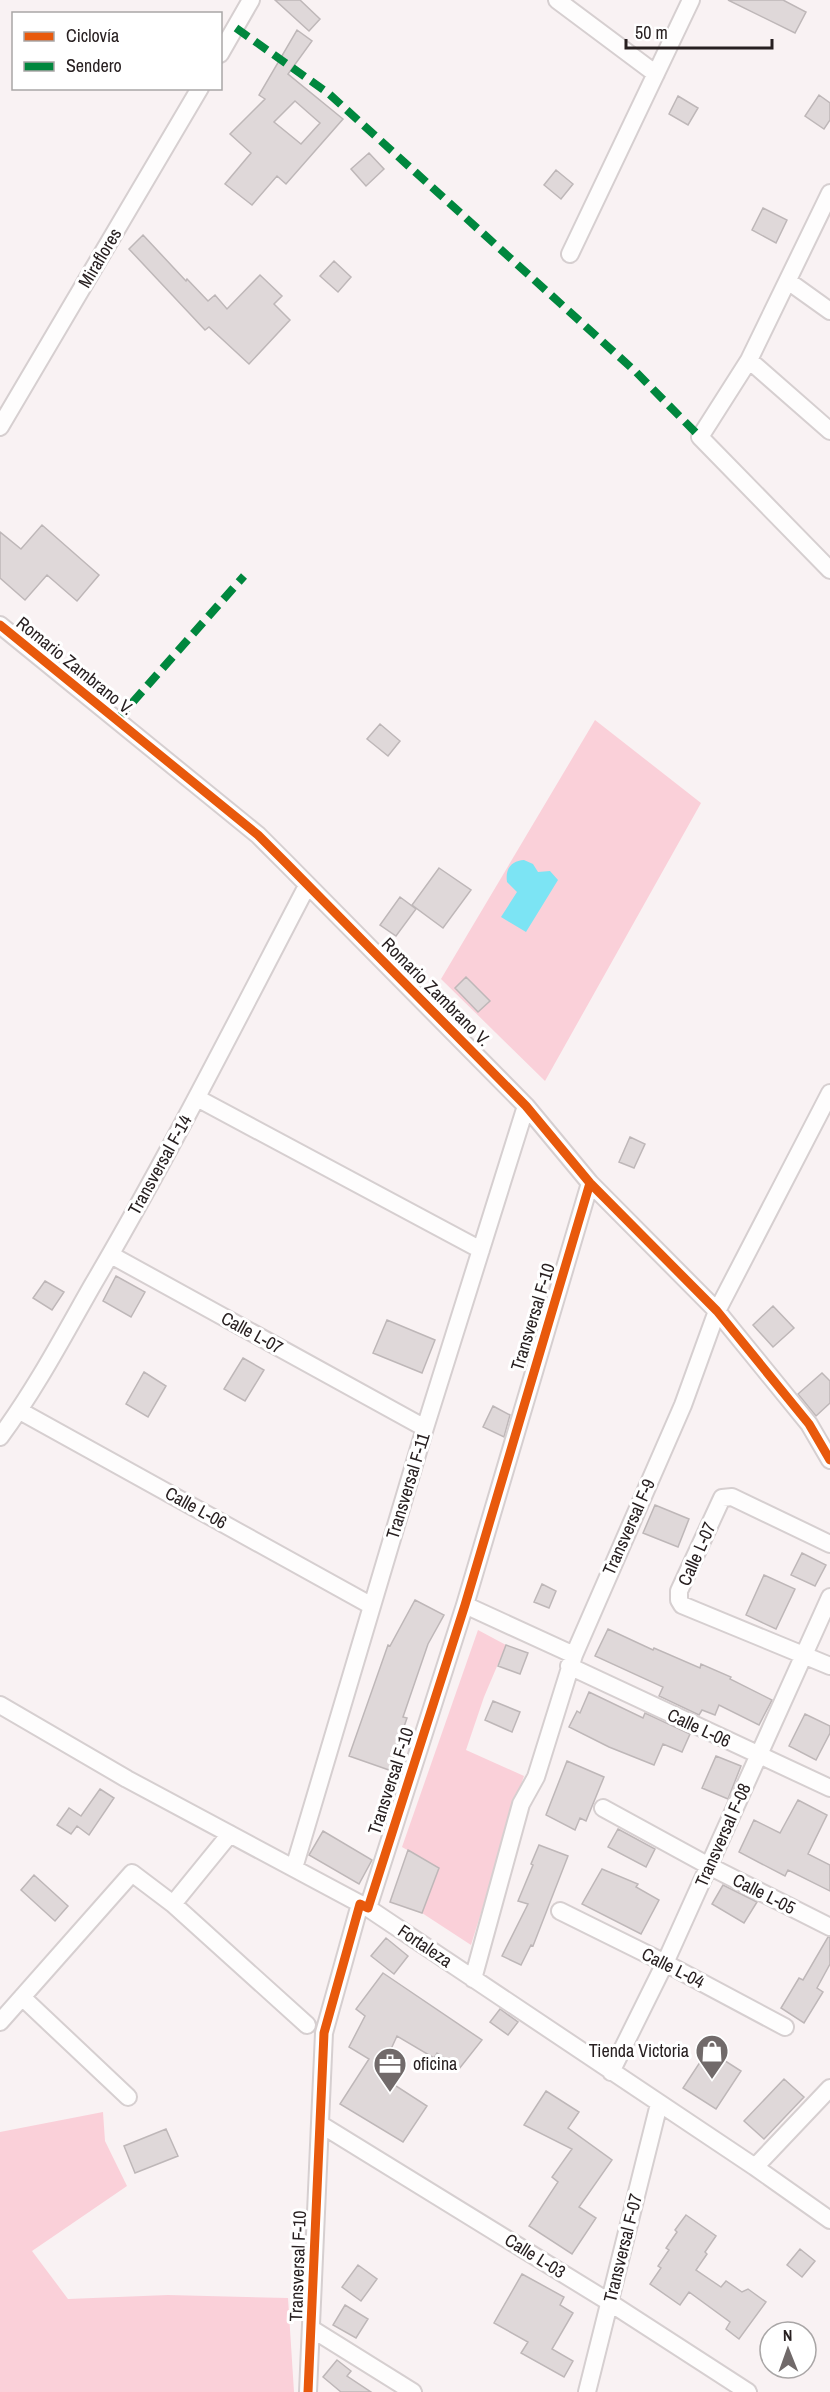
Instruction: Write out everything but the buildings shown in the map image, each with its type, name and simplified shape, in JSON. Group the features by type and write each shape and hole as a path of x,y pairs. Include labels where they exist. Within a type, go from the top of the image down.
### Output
{"street":[{"path":"222,51 251,0"},
{"path":"556,0 656,74"},
{"path":"570,254 691,0"},
{"name":"Miraflores","path":"0,427 199,90"},
{"path":"830,193 749,360 700,437 830,570"},
{"path":"788,281 830,310"},
{"path":"749,360 830,431"},
{"name":"Romario Zambrano V.","path":"0,626 258,835 526,1106 590,1183 717,1311 809,1424 830,1460"},
{"name":"Transversal F-14","path":"0,1437 20,1411 111,1255 197,1098 307,885"},
{"name":"Transversal F-9","path":"473,1979 521,1804 536,1777 572,1661 683,1405 717,1311 830,1093"},
{"path":"197,1098 481,1250"},
{"name":"Transversal F-11","path":"294,1868 425,1428 526,1106"},
{"name":"Transversal F-10","path":"308,2392 324,2033 465,1605 590,1183"},
{"name":"Calle L-07","path":"111,1255 425,1428"},
{"name":"Calle L-06","path":"20,1411 372,1606"},
{"name":"Calle L-07","path":"830,1544 727,1496 722,1498 679,1591 679,1600 682,1605 830,1666"},
{"name":"Transversal F-08","path":"611,2072 665,1963 806,1655 830,1597"},
{"name":"Calle L-06","path":"465,1605 759,1756 830,1788"},
{"name":"Fortaleza","path":"0,1705 127,1779 364,1906 755,2167 830,2220"},
{"name":"Calle L-05","path":"603,1808 709,1866 830,1927"},
{"path":"173,1904 231,1834"},
{"path":"0,2022 132,1873 173,1904 307,2025"},
{"name":"Calle L-04","path":"560,1911 665,1963 785,2027"},
{"path":"22,1997 128,2097"},
{"path":"755,2167 830,2088"},
{"name":"Transversal F-07","path":"587,2392 659,2104"},
{"name":"Calle L-03","path":"321,2124 609,2302 748,2392"},
{"path":"312,2329 413,2392"}],"shaded area":[{"path":"595,720 701,803 545,1081 441,979"},
{"path":"478,1630 506,1645 484,1697 466,1750 524,1776 471,1945 422,1913 439,1868 402,1847"},
{"path":"103,2112 105,2141 127,2186 32,2251 68,2299 168,2295 288,2298 294,2392 0,2392 0,2132"}],"water":[{"path":"524,860 533,864 538,872 550,871 558,880 526,932 501,917 517,892 507,882 508,870 512,864"}],"marked path":[{"path":"236,28 328,93 636,372 700,437"},
{"path":"117,720 244,576"}],"cycle path":[{"path":"0,625 258,835 287,864 526,1106 590,1183 717,1311 809,1424 830,1460"},
{"path":"308,2392 324,2033 360,1904 368,1908 465,1605 590,1183"}],"place":[{"name":"Tienda Victoria","path":"712,2080"},
{"name":"oficina","path":"390,2093"}]}
